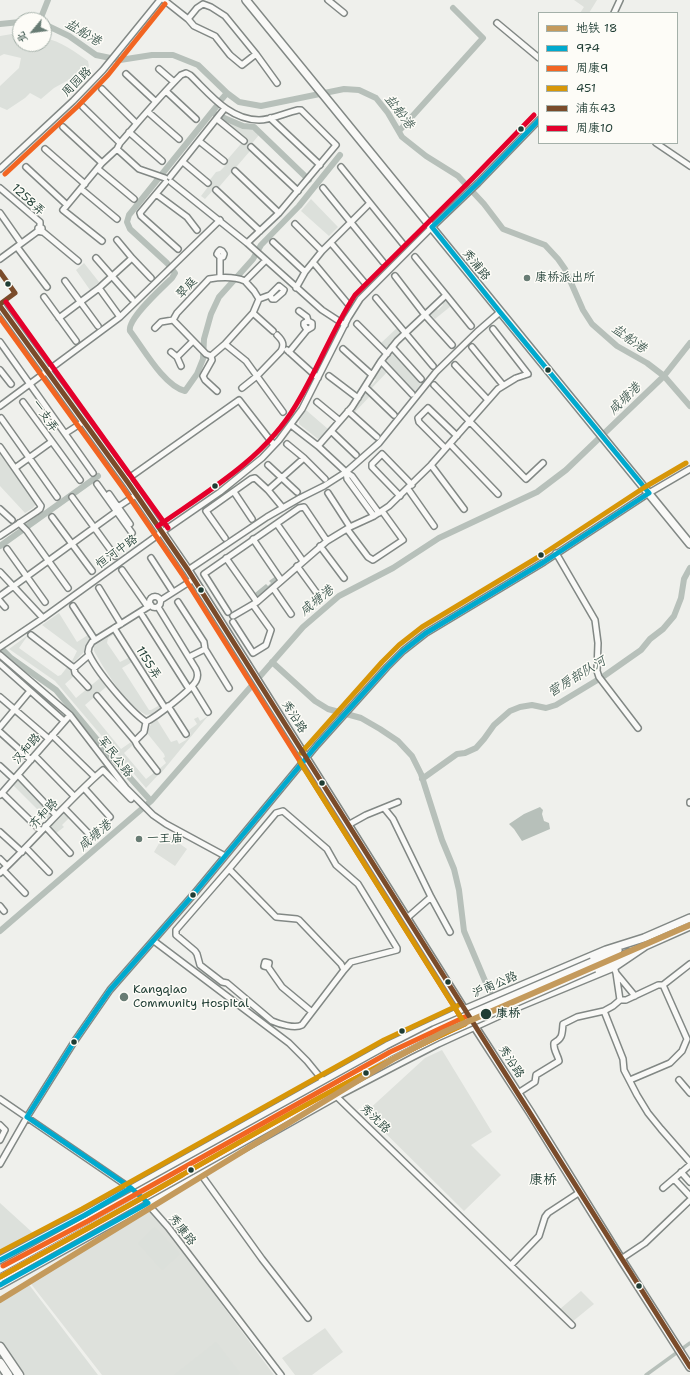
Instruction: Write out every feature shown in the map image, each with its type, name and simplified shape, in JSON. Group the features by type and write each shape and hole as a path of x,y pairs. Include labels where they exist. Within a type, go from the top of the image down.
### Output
{"highway":[{"path":"0,1348 20,1375"},
{"path":"0,1363 8,1375"}],"main road":[{"name":"秀浦路","path":"246,0 690,544"},
{"path":"1,311 126,480 194,580"},
{"name":"秀沿路","path":"194,580 690,1367"},
{"name":"沪南公路","path":"0,1285 336,1096 438,1043 512,1009 615,970 644,942 690,918"},
{"name":"沪南公路","path":"0,1260 85,1215 387,1046 464,1010 606,950 644,942 690,926"},
{"path":"0,1278 409,1051 644,942"},
{"path":"0,1269 427,1033 593,965"}],"street":[{"name":"周园路","path":"0,169 73,101 103,70 160,0"},
{"path":"164,0 188,19 194,26 215,36 242,65 256,54"},
{"path":"328,0 344,13"},
{"path":"614,12 620,0"},
{"path":"188,19 197,8 203,4 225,16 277,83"},
{"path":"497,23 538,57"},
{"path":"159,69 174,82"},
{"path":"102,241 63,210 98,170 102,163 116,149 136,123 148,112 155,101 181,75 186,73 190,75 223,107 238,115 259,120 301,110 336,145 306,182 279,213 260,231 249,245"},
{"path":"126,74 155,101"},
{"path":"102,89 136,123"},
{"path":"166,91 196,118"},
{"path":"83,107 120,143"},
{"path":"178,249 141,216 140,213 219,117 223,107"},
{"path":"148,112 179,139"},
{"path":"219,117 244,141"},
{"path":"270,118 320,165"},
{"name":"恒河中路","path":"0,647 238,479 262,458 291,425 302,409 344,325 360,299 466,195 538,121"},
{"path":"63,127 102,163"},
{"path":"129,132 162,162"},
{"path":"199,141 224,161"},
{"path":"657,144 688,165"},
{"path":"251,147 298,190"},
{"path":"45,149 85,184"},
{"path":"116,149 140,169 167,179 220,220 322,310 344,325"},
{"path":"183,162 208,183"},
{"path":"26,167 68,205"},
{"path":"341,167 403,244"},
{"path":"98,170 134,199"},
{"path":"235,171 279,213"},
{"name":"1258弄","path":"0,188 40,222 40,230"},
{"path":"323,188 383,262"},
{"path":"81,189 117,219"},
{"path":"216,190 260,231"},
{"path":"156,194 187,217 197,230"},
{"path":"296,288 305,272 322,251 370,203"},
{"path":"0,213 47,287"},
{"path":"0,406 120,317 220,220"},
{"path":"295,224 322,251"},
{"name":"1258弄","path":"0,259 40,230"},
{"name":"1258弄","path":"40,230 78,261"},
{"path":"117,240 151,278"},
{"path":"273,242 305,272"},
{"path":"331,243 364,282"},
{"path":"209,355 225,344 253,314 258,299 254,291 245,281 220,277 220,257"},
{"path":"415,257 471,326"},
{"path":"96,258 132,299"},
{"path":"59,318 81,303 132,258"},
{"path":"245,281 266,260"},
{"path":"313,262 348,304"},
{"path":"395,276 425,315 452,345"},
{"name":"翠庭","path":"154,328 161,322 172,320 209,279 220,277"},
{"path":"65,281 98,326"},
{"path":"99,288 120,317"},
{"path":"258,299 270,295"},
{"path":"318,446 358,398 381,361 392,347 446,295"},
{"path":"44,297 76,341"},
{"path":"376,298 433,366"},
{"path":"289,352 307,330 313,326 312,323 308,321 307,317 299,311"},
{"path":"188,570 283,508 324,486 346,472 379,443 445,363 476,332 500,312"},
{"path":"253,314 275,333 282,341 283,347 318,378"},
{"path":"172,320 209,355 212,360 203,376 205,380 217,391"},
{"path":"358,324 387,354"},
{"path":"233,616 255,604 320,546 349,528 378,513 400,496 431,465 503,385 528,374 493,329"},
{"path":"177,357 193,341"},
{"path":"0,342 93,473"},
{"path":"225,344 246,361 283,412"},
{"path":"242,388 257,376 283,347"},
{"path":"392,347 421,379"},
{"path":"472,347 503,385"},
{"path":"343,349 372,375"},
{"path":"171,352 177,357 181,366"},
{"path":"381,361 412,394"},
{"path":"455,365 488,400"},
{"path":"0,370 11,384"},
{"path":"329,376 358,398"},
{"path":"434,385 526,479 543,463"},
{"path":"365,387 394,415"},
{"path":"126,480 239,400 274,445"},
{"name":"一支弄","path":"23,402 80,480"},
{"path":"317,402 340,420"},
{"path":"445,448 419,422 418,418 428,408 457,436"},
{"path":"348,411 377,437"},
{"path":"1,418 57,497"},
{"path":"66,433 83,422"},
{"path":"291,425 318,446 346,472 347,479 403,540 373,560 368,556 349,528 328,493"},
{"path":"331,431 356,455"},
{"name":"一支弄","path":"15,468 51,442"},
{"path":"287,444 304,458 325,479"},
{"path":"450,444 498,494"},
{"path":"0,447 41,506 36,512 0,536"},
{"path":"400,496 372,467 372,464 382,454 412,485"},
{"path":"268,490 304,458"},
{"path":"268,465 297,492"},
{"path":"431,465 464,509"},
{"path":"0,1164 27,1117 74,1042 110,990 154,941 306,758 387,667 403,651 426,633 556,553 649,493 690,469"},
{"path":"225,538 206,511 251,479 255,478 268,490 283,508"},
{"path":"100,484 132,533"},
{"path":"408,489 434,526"},
{"path":"234,492 252,519"},
{"path":"0,596 136,495"},
{"path":"72,497 114,556"},
{"path":"228,612 204,574 226,558 299,508 304,508 327,541"},
{"path":"0,509 12,520"},
{"path":"117,509 130,524"},
{"path":"52,517 92,571"},
{"path":"19,523 68,588"},
{"path":"277,524 303,561"},
{"path":"253,539 281,580"},
{"path":"320,546 344,578"},
{"path":"6,550 45,602"},
{"path":"556,553 595,620 598,643 597,671 600,678 638,728"},
{"path":"151,558 173,592"},
{"path":"226,558 271,630 266,644 253,653 233,622"},
{"path":"297,566 316,592"},
{"path":"122,570 149,606 154,608 158,607"},
{"path":"0,572 42,618"},
{"path":"158,607 161,600 194,580"},
{"path":"99,588 121,624"},
{"path":"273,588 291,614"},
{"path":"146,722 139,717 116,693 89,655 88,647 95,640 149,606 153,597 158,597 161,600"},
{"path":"0,601 5,607"},
{"path":"178,602 204,642 205,649 228,688"},
{"path":"73,606 95,640"},
{"path":"135,741 144,732 146,722 167,707 190,688 197,680 198,672 158,607"},
{"name":"1155弄","path":"140,612 190,688 208,712"},
{"name":"1155弄","path":"114,628 186,734"},
{"path":"31,635 74,668 75,673 88,687"},
{"path":"189,658 205,649"},
{"name":"军民公路","path":"0,655 70,715 122,783 153,814 166,824 225,856"},
{"path":"74,668 89,655"},
{"path":"0,664 64,721"},
{"path":"0,727 30,691"},
{"path":"97,696 135,741 157,771"},
{"path":"0,697 51,737 94,777"},
{"name":"汉和路","path":"1,794 70,715"},
{"path":"0,732 31,760"},
{"path":"35,756 74,796"},
{"path":"0,766 16,777 56,816"},
{"name":"齐和路","path":"1,872 26,848 74,796 103,770 131,799"},
{"path":"84,788 110,817"},
{"path":"1,794 41,831"},
{"path":"348,826 366,815 398,802"},
{"path":"64,808 90,835"},
{"path":"384,808 393,819 431,897 450,932"},
{"path":"282,812 327,850 336,865 358,884 397,948 397,950 352,962 300,1026 276,1023 247,1001 245,997 200,965 197,954 175,933 262,829 276,813 282,812"},
{"path":"254,822 262,829"},
{"path":"45,826 70,853"},
{"path":"249,827 258,834"},
{"path":"0,832 22,852"},
{"path":"26,848 49,872"},
{"path":"0,859 7,866"},
{"path":"229,869 276,917 299,920 341,964 344,970"},
{"path":"1,872 25,893"},
{"path":"407,918 431,897"},
{"name":"秀沈路","path":"154,941 229,996 289,1043 336,1096 572,1325"},
{"path":"518,1093 535,1082 536,1075 558,1061 554,1043 560,1040 563,1024 577,1017 604,1011 620,1000 626,1000 658,985 663,985 690,964"},
{"path":"268,967 282,987 312,1012"},
{"path":"615,970 634,996"},
{"path":"615,970 620,1000"},
{"path":"630,1080 670,1063 682,1051 687,1039 663,985"},
{"path":"229,996 234,990"},
{"path":"234,1000 239,993"},
{"path":"604,1011 623,1059 624,1070 648,1113 690,1162"},
{"path":"678,1080 690,1093"},
{"name":"秀康路","path":"0,1099 131,1188 148,1203 281,1375"},
{"path":"0,1125 5,1130 0,1140"},
{"path":"663,1188 690,1165"},
{"path":"681,1172 690,1182"},
{"path":"200,1173 262,1259 308,1318"},
{"path":"674,1179 690,1196"},
{"path":"511,1265 539,1236 544,1217 580,1192"},
{"path":"621,1259 645,1243 690,1200"}],"shaded area":[{"path":"574,0 597,0 590,12 581,12 584,7"},
{"path":"12,34 12,52 52,52 52,40 68,47 88,61 89,66 83,72 54,88 41,99 30,93 7,110 0,107 0,86 19,68 21,58 4,54 0,56 0,36"},
{"path":"225,122 245,129 254,130 259,135 249,147 250,151 219,187 215,188 205,199 201,196 211,183 209,181 216,172 220,171 225,166 227,160 246,138"},
{"path":"311,199 338,227 329,236 301,211"},
{"path":"84,263 99,282 90,290 76,270"},
{"path":"445,300 451,306 435,319 430,314 436,308 438,310 443,305 442,303"},
{"path":"398,327 401,333 386,348 381,343"},
{"path":"392,351 422,383 413,394 384,360"},
{"path":"382,365 388,371 371,389 369,386 376,380 374,378"},
{"path":"366,392 371,395 355,412 354,408"},
{"path":"306,410 328,429 322,437 318,439 299,424 299,421"},
{"path":"0,454 36,504 25,513 0,486"},
{"path":"276,576 278,581 258,597 255,593 266,584 268,586 271,583 269,581"},
{"path":"59,613 77,642 88,635 90,638 85,646 84,652 74,662 72,661 77,651 42,625"},
{"path":"113,633 113,635 108,638 107,643 120,662 130,657 132,662 122,668 149,710 160,705 161,707 152,714 146,715 138,710 123,695 94,651 94,646"},
{"path":"28,635 19,648 58,676 61,675 68,666 71,668 71,671 75,675 65,684 76,698 100,678 106,687 85,705 121,749 131,742 133,745 124,753 146,779 155,772 158,775 146,788 55,681 9,649"},
{"path":"208,716 161,773 158,770 166,763 163,758 165,757 164,754 147,733 152,722 156,718 171,742 177,740 179,744 186,740 191,734 189,730 197,724 194,719 198,717 200,721"},
{"path":"18,780 52,814 47,819 13,785"},
{"path":"540,807 543,810 542,814 544,821 549,823 550,829 522,841 509,824 524,814"},
{"path":"64,812 69,818 62,825 64,827 55,834 49,828 50,825"},
{"path":"165,833 187,849 175,866 154,852"},
{"path":"442,1050 492,1132 471,1145 501,1175 464,1211 365,1113 425,1058"},
{"path":"0,1203 33,1233 0,1251"},
{"path":"148,1207 274,1375 102,1375 28,1280"},
{"path":"155,1227 180,1254 162,1270 138,1243"},
{"path":"27,1282 98,1375 0,1375 0,1297"},
{"path":"581,1291 594,1304 572,1322 560,1309"},
{"path":"325,1328 343,1352 312,1375 295,1375 282,1358"},
{"path":"216,1342 240,1373 237,1375 174,1375"}],"waterway":[{"path":"43,12 48,0"},
{"path":"399,131 483,38 453,8"},
{"name":"盐船港","path":"0,24 12,23"},
{"name":"盐船港","path":"52,28 69,36 96,55 120,60 152,55 173,55 198,65 227,93 239,102 261,106 344,89 359,90 376,98 388,113 402,137 426,156 458,176 484,204 503,229 545,245 565,269 583,310 592,324 617,346 647,363 664,376 690,406"},
{"path":"221,100 227,93"},
{"path":"216,107 129,215 127,222 130,229 167,263 175,273 139,312 134,319 130,331 154,366 177,388 185,391 197,374 203,359 204,339 211,314 219,297 253,259 261,245 299,206 340,155"},
{"path":"215,114 243,126 254,127 309,180"},
{"name":"咸塘港","path":"0,931 151,801 303,627 339,596 393,568 439,538 537,492 566,470 664,376 690,343"},
{"path":"0,546 98,476"},
{"name":"营房部队河","path":"422,779 457,754 465,753 476,748 494,725 510,711 520,707 532,705 546,708 556,705 604,676 641,650 650,639 663,629 674,616 681,598 684,579 690,568"},
{"path":"0,647 11,658 56,690 113,759 151,801"},
{"path":"272,662 315,701 328,709 361,718 398,741 412,756 421,774 442,840 454,869 459,890 464,931 491,995"},
{"path":"646,1375 690,1343"}],"metro line":[{"name":"18","path":"0,1300 395,1058 444,1032 690,925"}],"transit line":[{"name":"周康9","path":"5,174 78,106 108,75 165,4"},
{"name":"周康10","path":"158,526 234,473 268,442 296,405 339,322 355,295 534,115"},
{"name":"974","path":"432,227 478,183 538,121"},
{"name":"974","path":"432,227 649,493"},
{"name":"浦东43","path":"0,272 15,293 0,304"},
{"name":"周康10","path":"6,302 168,528"},
{"name":"浦东43","path":"0,306 129,484 188,570 690,1367"},
{"name":"周康9","path":"0,318 123,488 182,574 465,1024 322,1096 0,1277"},
{"name":"451","path":"301,753 382,662 399,645 422,627 540,556 645,487 686,463"},
{"name":"974","path":"27,1117 74,1042 110,990 193,895 317,745 387,667 403,651 426,633 544,562 649,493"},
{"name":"451","path":"0,1277 322,1096 465,1024 300,762"},
{"name":"451","path":"0,1252 82,1209 384,1040 461,1004"},
{"name":"周康9","path":"3,1266 88,1221 390,1052 467,1016"},
{"name":"974","path":"0,1285 148,1203 131,1188 27,1117"},
{"name":"974","path":"0,1260 85,1215 131,1188"}],"place":[{"name":"康桥派出所","path":"527,278"},
{"name":"一王庙","path":"139,839"},
{"name":"Kangqiao Community Hospital","path":"124,997"},
{"name":"康桥","path":"486,1014"}],"district":[{"name":"康桥","path":"543,1180"}]}
